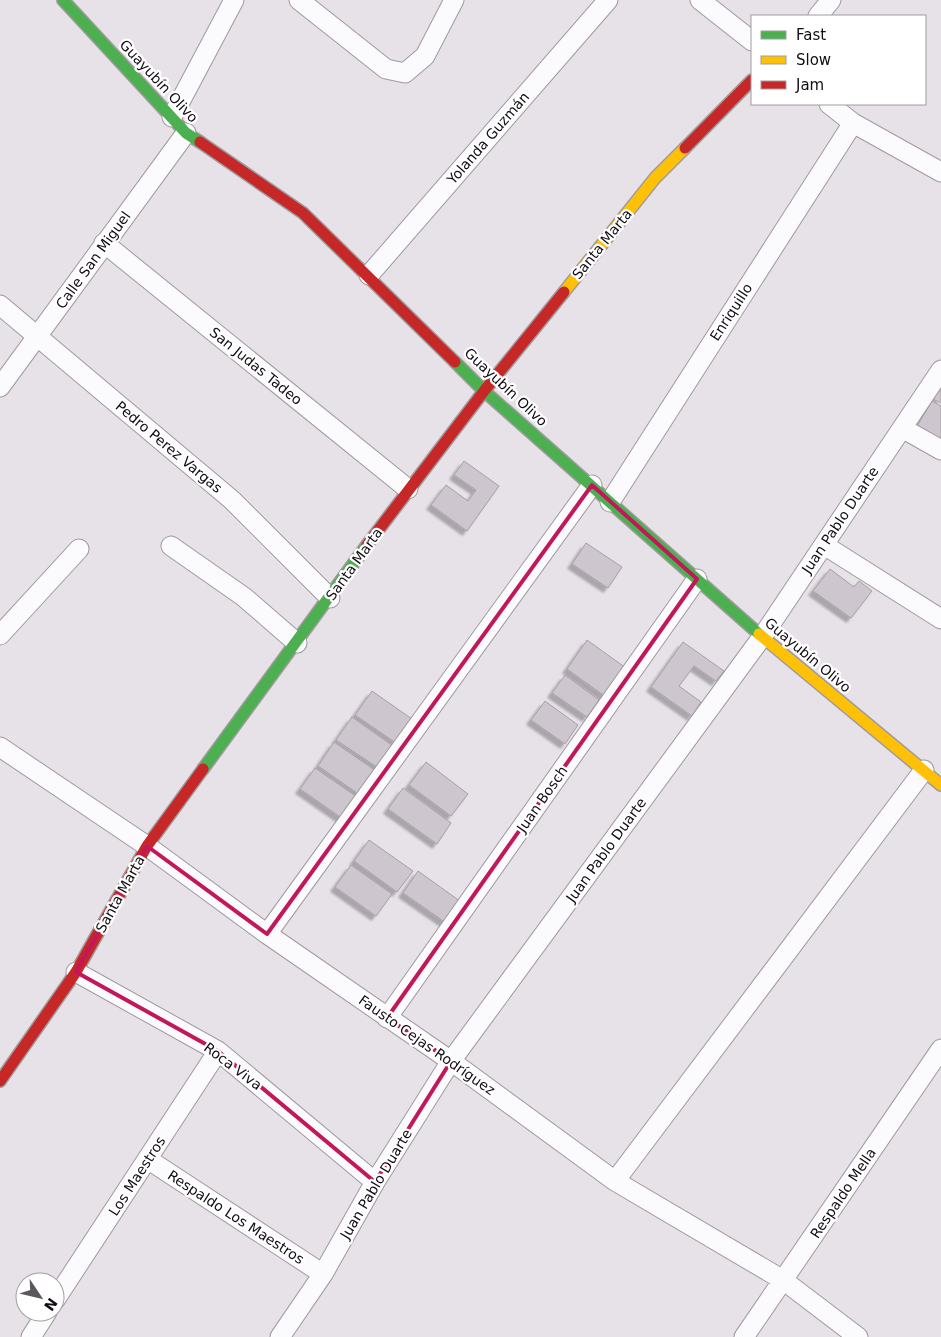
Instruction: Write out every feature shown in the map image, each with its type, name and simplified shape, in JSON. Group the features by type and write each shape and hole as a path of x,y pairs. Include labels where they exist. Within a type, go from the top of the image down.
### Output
{"street":[{"name":"Guayubín Olivo","path":"63,0 186,133 303,213 369,275 484,391 762,637 941,786"},
{"path":"172,117 234,0"},
{"path":"299,0 386,69 405,73 424,56 454,0"},
{"name":"Yolanda Guzmán","path":"369,275 608,0"},
{"path":"700,0 751,40"},
{"path":"819,15 831,0"},
{"name":"Santa Marta","path":"1,1077 76,972 147,846 408,490 484,391 655,178 751,81"},
{"path":"830,105 853,123 940,170"},
{"name":"Enriquillo","path":"610,502 853,123"},
{"name":"Calle San Miguel","path":"0,387 186,133"},
{"name":"San Judas Tadeo","path":"104,243 408,490"},
{"name":"Pedro Perez Vargas","path":"0,305 232,500 330,598"},
{"name":"Juan Pablo Duarte","path":"280,1337 323,1274 375,1182 451,1061 762,637 941,370"},
{"path":"902,428 941,450"},
{"path":"267,934 592,485"},
{"path":"824,545 941,619"},
{"path":"171,546 244,597 297,643"},
{"path":"0,635 79,549"},
{"name":"Juan Bosch","path":"387,1018 697,580"},
{"name":"Fausto Cejas Rodríguez","path":"0,747 147,846 267,934 451,1061 615,1181 783,1280 858,1337"},
{"path":"615,1181 924,770"},
{"name":"Roca Viva","path":"76,972 218,1051 375,1182"},
{"name":"Respaldo Mella","path":"744,1337 941,1049"},
{"name":"Los Maestros","path":"65,1285 218,1051"},
{"name":"Respaldo Los Maestros","path":"148,1160 323,1274"},
{"path":"31,1337 41,1322"}],"highlighted area":[{"path":"592,485 697,579 387,1018 451,1061 375,1182 218,1051 76,972 147,846 267,934"}],"building":[{"path":"941,386 941,403 933,399"},
{"path":"932,401 941,406 941,443 916,428"},
{"path":"464,461 499,486 467,531 431,505 446,485 468,501 476,490 454,475"},
{"path":"586,543 622,567 608,588 572,564"},
{"path":"830,569 854,587 859,581 872,591 851,618 813,591"},
{"path":"587,640 626,668 606,697 567,669"},
{"path":"683,642 724,671 716,681 694,666 679,686 701,702 692,716 651,687"},
{"path":"565,675 599,700 587,717 552,693"},
{"path":"372,691 412,719 396,743 355,715"},
{"path":"545,701 578,725 565,744 531,720"},
{"path":"352,717 393,746 383,771 336,740"},
{"path":"334,742 379,773 363,797 318,766"},
{"path":"426,762 468,794 451,816 409,785"},
{"path":"315,768 360,799 346,821 300,789"},
{"path":"403,788 451,823 437,844 388,809"},
{"path":"369,840 413,871 397,892 354,861"},
{"path":"351,865 392,894 376,916 335,887"},
{"path":"418,871 464,904 449,925 403,893"}],"traffic: fast":[{"path":"63,0 186,133 200,142"},
{"path":"455,362 484,391 759,634"},
{"path":"203,769 367,545"}],"traffic: slow":[{"path":"564,292 655,178 685,148"},
{"path":"759,634 941,785"}],"traffic: jam":[{"path":"685,148 751,81"},
{"path":"200,142 303,213 455,362"},
{"path":"367,545 484,391 564,292"},
{"path":"0,1081 76,972 147,846 203,769"}]}
